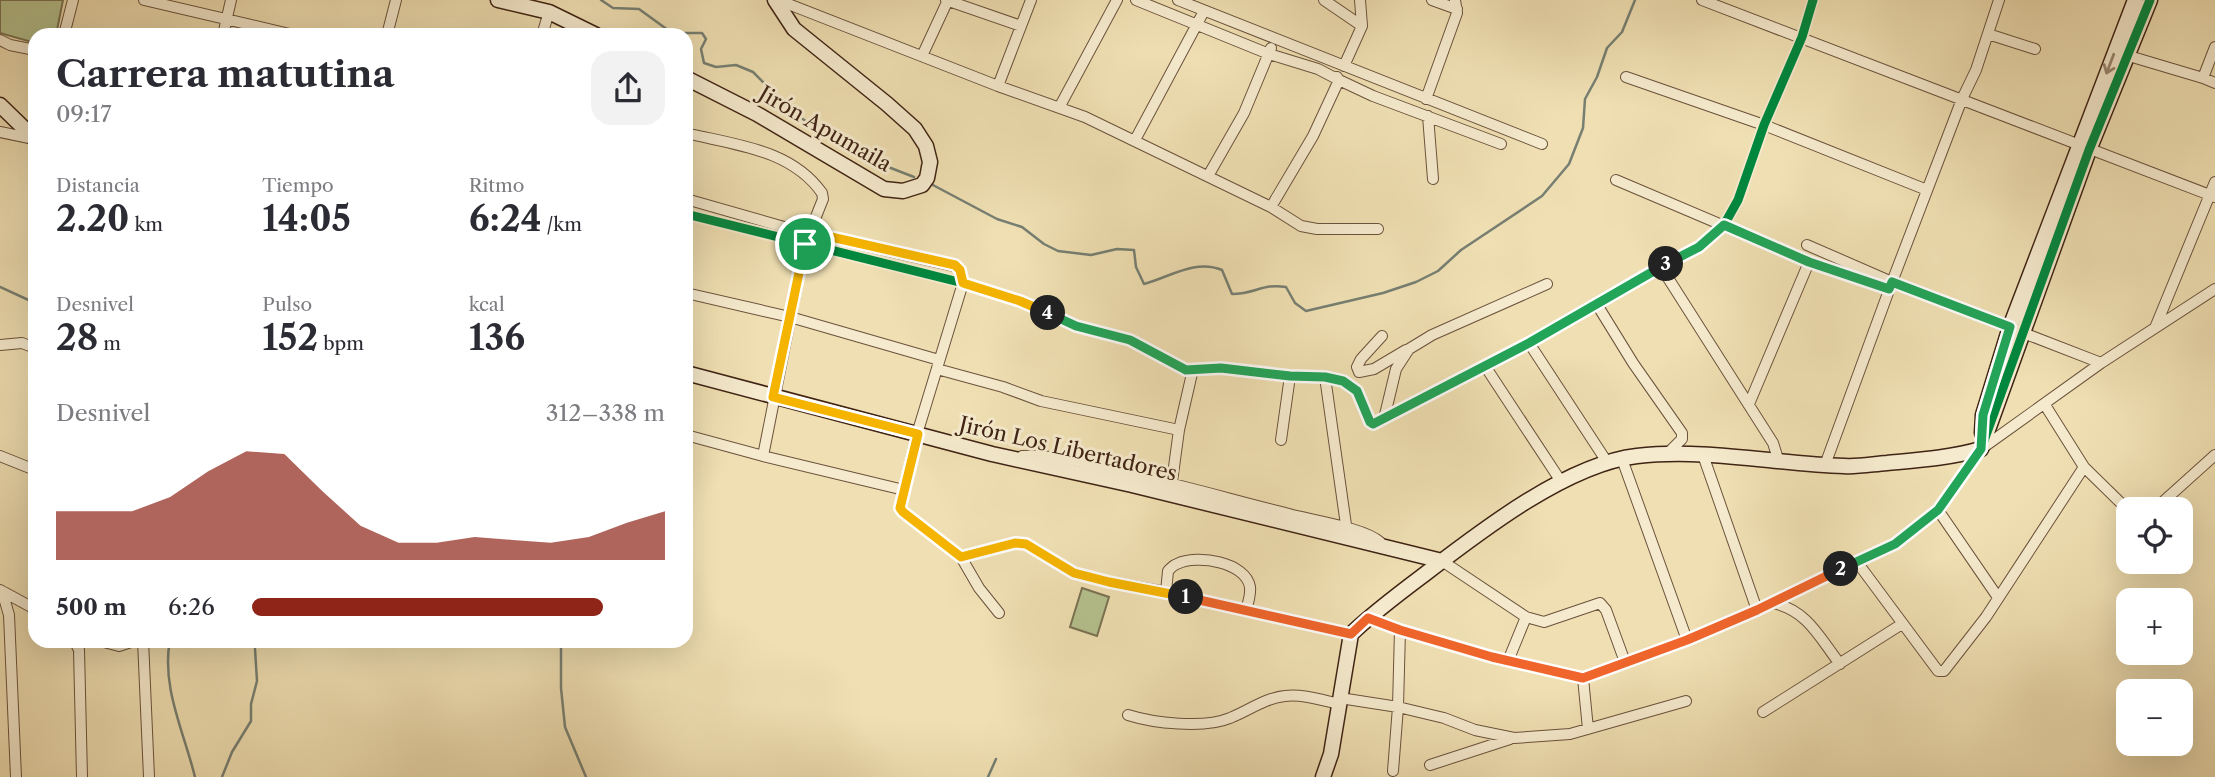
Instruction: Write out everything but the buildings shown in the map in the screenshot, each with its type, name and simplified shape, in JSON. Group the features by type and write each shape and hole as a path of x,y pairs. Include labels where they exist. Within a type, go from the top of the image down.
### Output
{"street":[{"path":"66,28 73,0"},
{"path":"144,0 262,28"},
{"path":"224,28 231,0"},
{"path":"389,28 396,0"},
{"path":"498,0 549,12 582,28"},
{"path":"776,0 998,86 1060,106 1135,139 1175,162 1271,207 1301,226 1317,229 1378,229"},
{"name":"Jirón Apumaila","path":"693,86 768,120 884,189 904,191 922,185 927,178 930,162 926,146 915,130 794,29 776,0"},
{"path":"922,56 947,0 1021,26"},
{"path":"998,86 1031,0"},
{"path":"1060,106 1117,0"},
{"path":"1136,0 1269,54 1318,69 1373,96 1502,144"},
{"path":"1178,0 1542,144"},
{"path":"1325,0 1363,26"},
{"path":"1344,66 1363,26 1360,0"},
{"path":"1426,99 1456,4 1432,0"},
{"path":"1702,0 2212,196"},
{"path":"693,216 963,283 1020,301 1076,326 1130,340 1186,370 1221,368 1343,381 1357,391 1370,422 1378,422 1529,343 1699,247 1724,225 1738,200 1764,125 1802,37 1814,0"},
{"path":"1825,465 1890,286 1962,99 1976,70 1999,0"},
{"path":"1368,618 1508,661 1583,678 1687,640 1772,603 1895,544 1938,510 1981,449 2016,331 2135,0"},
{"path":"2084,148 2129,55 2150,0"},
{"path":"1135,139 1203,10"},
{"path":"544,28 549,12"},
{"path":"1988,34 2035,49"},
{"path":"0,40 28,49"},
{"path":"1208,176 1244,113 1274,40"},
{"path":"2203,78 2215,47"},
{"path":"2129,55 2215,83"},
{"path":"1329,60 1339,80"},
{"path":"1626,77 1764,125 1927,190"},
{"path":"1271,207 1313,136 1339,80"},
{"path":"0,105 28,132"},
{"path":"1428,116 1433,179"},
{"path":"17,122 28,127"},
{"path":"0,132 28,138"},
{"path":"693,135 778,156 794,164 822,193 823,198 805,244 763,456"},
{"path":"1616,180 1809,262 1890,286 2101,363"},
{"path":"2155,329 2212,196 2215,183"},
{"path":"693,201 784,227 955,265 960,270 963,283 900,505 903,512 961,557 979,588 999,613"},
{"path":"1807,245 1890,286"},
{"path":"1749,404 1809,262"},
{"path":"1661,267 1773,443 1779,462"},
{"path":"1382,336 1361,359 1357,367 1359,372 1374,369 1432,335 1547,284"},
{"path":"1323,777 1331,754 1351,634 1368,618 1496,521 1562,483 1607,462 1635,456 1703,455 1847,467 1943,458 1981,449 2101,363 2215,289"},
{"path":"693,295 790,317 1041,401 1179,430"},
{"path":"1596,303 1633,363 1682,433 1682,439 1667,454"},
{"path":"0,345 22,343 28,345"},
{"path":"1529,343 1607,462"},
{"path":"1384,419 1396,369 1409,349"},
{"path":"1485,366 1562,483"},
{"path":"1171,489 1179,430 1193,369"},
{"name":"Jirón Los Libertadores","path":"693,375 1008,457 1171,489 1347,533 1384,548 1442,561"},
{"path":"1281,440 1290,376"},
{"path":"1325,377 1347,533"},
{"path":"2045,405 2084,467 2116,498"},
{"path":"693,437 904,490"},
{"path":"1703,455 1757,610"},
{"path":"2168,497 2215,455"},
{"path":"0,456 28,467"},
{"path":"1622,459 1687,640"},
{"path":"1857,562 1938,671 1944,671 1986,617 1997,596 2084,467"},
{"path":"1938,510 1997,596"},
{"path":"961,557 1015,543 1026,544 1074,573 1351,634"},
{"path":"1166,592 1168,571 1177,564 1192,560 1234,566 1242,571 1250,586 1246,610"},
{"path":"1442,561 1526,617 1544,622 1596,603 1603,605 1625,662"},
{"path":"1,590 28,605"},
{"path":"1,590 10,628 16,777"},
{"path":"1772,603 1788,607 1810,623 1840,664"},
{"path":"1508,661 1526,617"},
{"path":"1763,712 1902,624"},
{"path":"1393,771 1400,630"},
{"path":"78,648 82,777"},
{"path":"143,648 149,777"},
{"path":"1583,678 1588,729"},
{"path":"1128,715 1148,721 1207,723 1228,719 1264,702 1295,695 1398,707 1444,718 1475,730 1514,738"},
{"path":"1430,765 1514,738 1570,734 1686,701"}],"green space":[{"path":"0,0 63,0 57,28 28,28 28,41 0,33"},
{"path":"1082,588 1109,597 1097,636 1070,627"}],"waterway":[{"path":"601,0 613,8 639,9 665,28"},
{"path":"931,184 997,219 1022,227 1058,251 1091,255 1117,249 1134,250 1136,267 1144,284 1183,270 1212,267 1222,270 1232,294 1271,286 1286,287 1295,303 1306,311 1383,293 1438,271 1461,250 1542,196 1569,164 1583,128 1585,99 1597,77 1607,48 1622,32 1635,0"},
{"path":"693,33 702,33 706,39 701,49 704,63 716,67 736,65 753,72 793,112 847,151 914,177"},
{"path":"0,287 28,300"},
{"path":"169,648 171,692 195,777"},
{"path":"561,648 565,727 586,777"},
{"path":"222,777 232,752 251,721 251,704 257,681 255,649"},
{"path":"988,777 996,759"}],"cycle path":[{"path":"693,216 963,283 1020,301 1076,326 1130,340 1186,370 1221,368 1343,381 1357,391 1373,424 1529,343 1640,277 1699,247 1724,225 1738,200 1764,125 1802,37 1813,0"},
{"path":"1368,618 1492,657 1583,678 1687,640 1757,610 1895,544 1938,510 1981,449 2089,150 2150,0"}],"route":[{"path":"1724,225 1809,262 1889,289 1892,282 2010,327 1983,415 1981,449 1938,510 1895,544 1757,610 1687,640 1583,678 1492,657 1368,618 1351,634 1166,592 1109,582 1074,573 1026,544 1015,543 961,557 900,508 918,434 773,397 805,244 809,232 955,265 960,270 963,283 1020,301 1076,326 1130,340 1186,370 1221,368 1343,381 1357,391 1373,424 1529,343 1640,277 1699,247 1724,225"}]}
